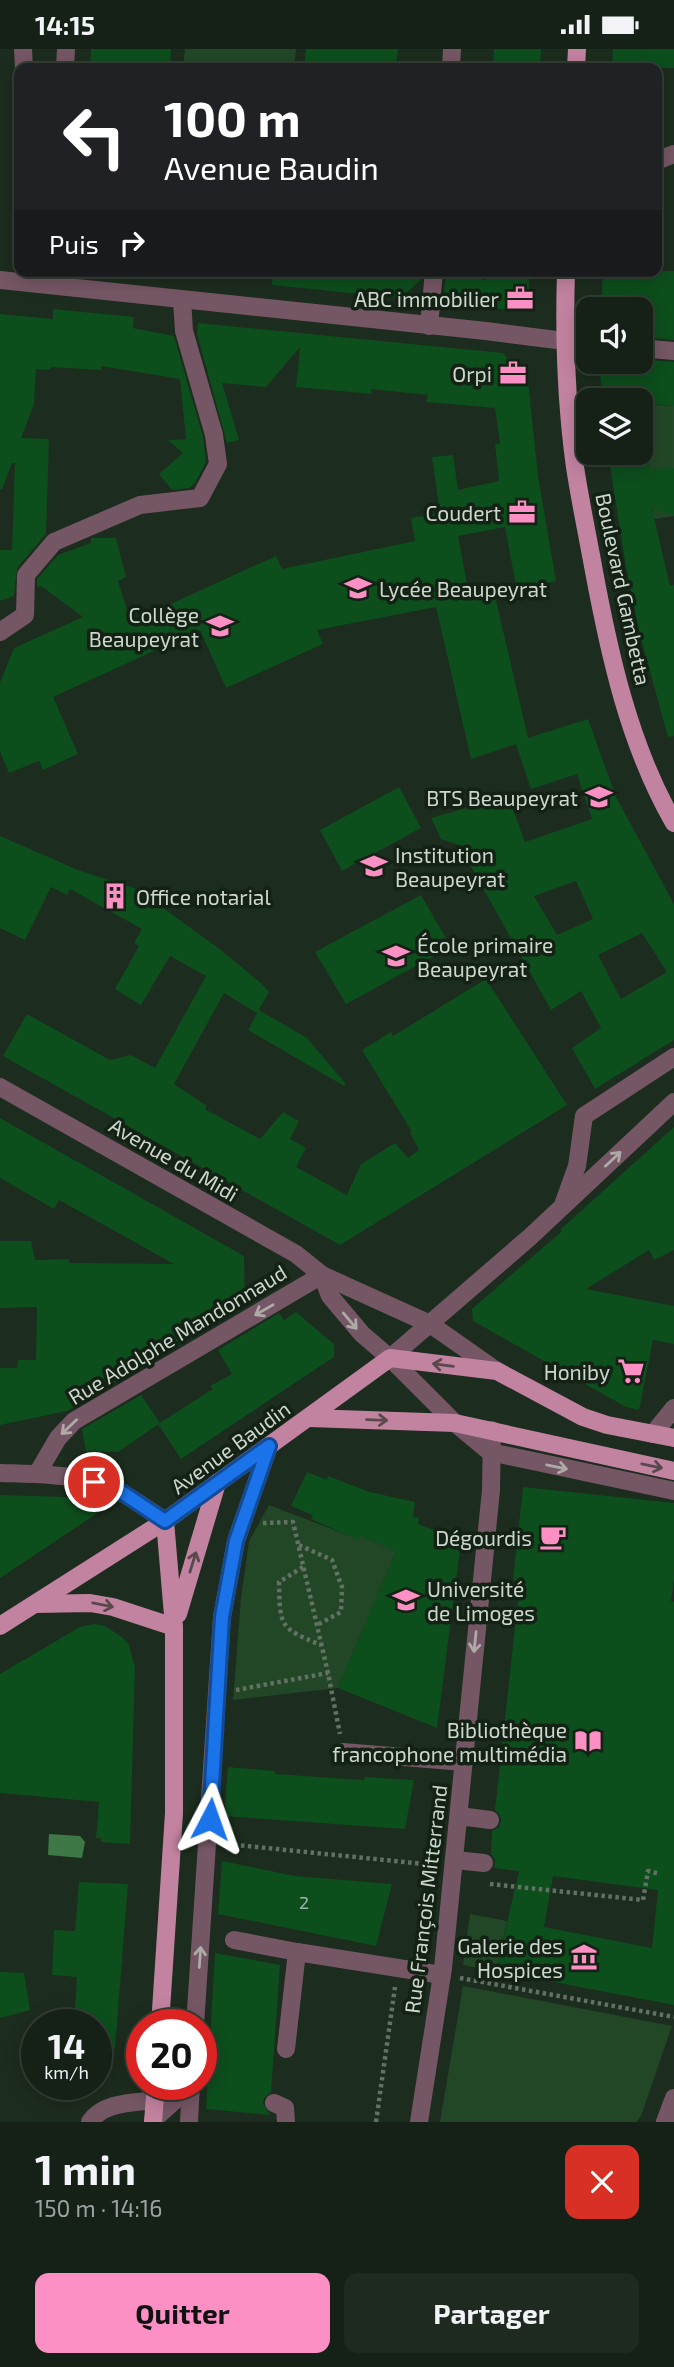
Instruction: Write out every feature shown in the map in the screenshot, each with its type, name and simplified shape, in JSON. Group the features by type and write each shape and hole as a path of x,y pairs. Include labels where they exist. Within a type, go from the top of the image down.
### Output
{"main road":[{"name":"Boulevard Gambetta","path":"566,277 567,391 575,467 602,611 640,751 674,823"},
{"path":"390,1358 496,1371 583,1417 674,1438"},
{"name":"Avenue Baudin","path":"0,1626 165,1521 390,1358"},
{"name":"Avenue Baudin","path":"309,1418 455,1423 674,1471"},
{"path":"174,1627 217,1483"},
{"path":"161,2009 174,1813 174,1627 165,1521"},
{"path":"35,1604 90,1603 113,1607 174,1627"},
{"path":"153,2121 154,2100"}],"street":[{"path":"429,326 433,277"},
{"path":"0,281 37,278 183,300 576,342"},
{"path":"0,632 25,615 26,575 54,542 140,505 200,498 218,464 214,435 184,331 183,300"},
{"path":"653,349 674,351"},
{"path":"563,1205 577,1166 584,1116 674,1057"},
{"name":"Avenue du Midi","path":"0,1087 296,1254 322,1275 430,1324"},
{"path":"390,1358 530,1237 674,1102"},
{"name":"Avenue du Midi","path":"322,1275 330,1296 362,1334 455,1423 490,1452"},
{"name":"Rue Adolphe Mandonnaud","path":"37,1474 58,1438 74,1420 322,1275"},
{"path":"430,1324 496,1371"},
{"path":"653,1434 674,1408"},
{"name":"Rue François Mitterrand","path":"419,2122 442,1975 454,1869 491,1490 492,1430"},
{"path":"196,2009 222,1617 236,1541 269,1446"},
{"path":"490,1452 674,1491"},
{"path":"0,1473 37,1474 94,1482 123,1493 165,1521"},
{"path":"343,1752 464,1762"},
{"path":"459,1816 490,1820"},
{"path":"454,1869 484,1863"},
{"path":"234,1940 442,1975"},
{"path":"286,2049 297,1952"},
{"path":"665,2122 674,2098"},
{"path":"90,2122 94,2115 130,2100"},
{"path":"153,2121 175,2100"},
{"path":"189,2122 190,2100"},
{"path":"274,2103 285,2108 286,2122"},
{"path":"153,2121 175,2122"}],"path":[{"path":"259,1524 293,1522 328,1673 343,1752"},
{"path":"298,1545 332,1560 342,1587 341,1612 317,1625"},
{"path":"303,1567 279,1582 280,1616 292,1633 321,1645"},
{"path":"229,1691 328,1673"},
{"path":"219,1843 454,1869 643,1900 648,1871 660,1874"},
{"path":"376,2122 395,1985 387,1966"},
{"path":"442,1975 674,2017"}],"shaded area":[{"path":"185,49 296,49 295,63 184,63"},
{"path":"653,405 674,406 674,516 654,519 649,484 650,465 653,465"},
{"path":"269,1505 358,1539 361,1534 396,1551 338,1688 233,1700 241,1598 249,1541"},
{"path":"49,1834 80,1836 85,1842 82,1858 48,1855"},
{"path":"470,1914 507,1921 496,1971 463,1965"},
{"path":"463,1986 672,2026 641,2116 636,2122 440,2122"}],"building":[{"path":"91,49 171,49 170,63 90,63"},
{"path":"306,49 398,49 397,63 305,63"},
{"path":"494,49 541,49 540,63 493,63"},
{"path":"613,49 674,49 674,68 662,68 662,63 612,63"},
{"path":"662,271 674,271 674,340 653,338 653,297 602,297 603,277 662,277"},
{"path":"273,277 422,277 400,298 272,285"},
{"path":"446,277 485,280 485,277 530,277 528,304 520,311 443,303"},
{"path":"53,309 134,317 133,328 174,336 203,437 206,462 195,483 189,488 172,490 159,474 183,453 168,440 186,439 180,379 101,366 101,370 51,367 50,370 36,369 34,404 21,438 49,439 46,534 17,568 14,596 0,601 0,550 12,550 15,463 12,463 0,489 0,314 53,319"},
{"path":"198,323 503,353 528,381 538,476 556,581 517,591 505,527 458,536 470,600 495,596 528,738 588,719 616,797 674,904 674,1040 595,1089 572,1048 601,1028 581,991 551,1010 459,845 441,839 431,818 508,796 525,842 592,819 577,774 531,789 516,744 471,759 436,607 317,630 323,644 226,688 200,630 53,697 78,754 43,770 39,761 9,773 0,752 0,683 14,648 83,617 41,586 37,587 37,579 58,555 91,543 91,538 116,538 126,577 118,581 131,622 276,556 282,569 415,541 411,518 440,513 432,457 453,455 458,490 499,481 495,444 500,444 495,408 426,402 428,395 371,389 372,394 296,387 300,347 266,387 222,383 239,440 227,443 197,334","holes":["576,881 593,919 557,935 534,896","642,933 667,972 621,999 598,955"]},
{"path":"653,360 674,362 674,406 653,404 653,388 601,388 600,374 653,374"},
{"path":"610,465 650,465 650,469 674,468 674,515 652,509 670,586 674,585 674,736 668,737 641,639"},
{"path":"399,787 421,828 342,871 320,830"},
{"path":"0,836 78,870 137,889 221,950 262,984 269,992 257,1013 224,993 174,1084 207,1106 205,1109 260,1139 283,1112 299,1121 290,1139 306,1148 296,1167 347,1195 361,1164 395,1143 408,1158 419,1150 410,1133 412,1132 362,1050 391,1032 393,1036 486,979 567,1105 340,1245 3,1056 27,1014 110,1060 131,1055 155,1068 206,976 170,956 141,1005 115,989 139,946 134,943 142,929 70,889 67,895 51,887 25,940 0,928"},
{"path":"421,895 451,947 346,1004 315,952"},
{"path":"259,1010 307,1038 346,1084 344,1086 248,1030"},
{"path":"0,1118 244,1256 245,1307 67,1411 0,1425 0,1368 17,1368 18,1360 36,1360 37,1307 0,1308 0,1241 31,1241 35,1260 174,1264 59,1200 54,1209 0,1178"},
{"path":"674,1127 674,1250 654,1260 649,1250 586,1289 674,1306 674,1344 653,1340 639,1410 626,1407 473,1321 472,1309 561,1232 561,1229"},
{"path":"296,1312 334,1344 334,1357 181,1459 158,1424 213,1389 210,1386 232,1374 218,1350 279,1313 284,1320"},
{"path":"141,1395 160,1423 118,1452 86,1451 82,1429"},
{"name":"Université de Limoges","path":"307,1472 327,1480 328,1476 370,1492 415,1502 413,1517 419,1518 418,1524 461,1541 437,1728 338,1688 396,1551 360,1536 358,1540 311,1519 313,1515 291,1506"},
{"name":"Bibliothèque francophone multimédia","path":"523,1487 674,1503 674,1579 671,1601 674,1602 674,2005 496,1971 519,1871 494,1868 495,1859 491,1854 492,1831 499,1827 501,1821 495,1810 520,1581 513,1580","holes":["553,1876 658,1890 652,1948 544,1927"]},
{"path":"0,1495 96,1498 99,1512 0,1578"},
{"path":"94,1624 105,1626 122,1637 129,1645 135,1667 130,1844 101,1842 101,1838 96,1838 99,1802 0,1793 0,1674 80,1627"},
{"path":"228,1767 275,1771 275,1774 364,1780 365,1777 414,1780 405,1829 224,1816"},
{"path":"222,1861 295,1876 392,1884 376,1946 218,1914"},
{"path":"79,1882 128,1884 115,2048 112,2053 112,2009 75,2009 77,1977 52,1975 54,1930 75,1931"},
{"path":"215,1953 280,1965 271,2092 264,2098 263,2103 270,2115 206,2109 207,2100 217,2100 217,2009 212,2009"},
{"path":"0,1972 24,1973 30,2009 21,2009 21,2012 0,2018"}],"place":[{"name":"ABC immobilier","path":"520,298"},
{"name":"Orpi","path":"513,373"},
{"name":"Coudert","path":"522,512"},
{"name":"Lycée Beaupeyrat","path":"358,588"},
{"name":"Collège Beaupeyrat","path":"220,626"},
{"name":"BTS Beaupeyrat","path":"599,797"},
{"name":"Institution Beaupeyrat","path":"374,866"},
{"name":"Office notarial","path":"115,896"},
{"name":"École primaire Beaupeyrat","path":"396,956"},
{"name":"Honiby","path":"631,1371"},
{"name":"Dégourdis","path":"553,1537"},
{"name":"Université de Limoges","path":"406,1600"},
{"name":"Bibliothèque francophone multimédia","path":"588,1741"},
{"name":"Galerie des Hospices","path":"584,1957"}],"route":[{"path":"94,1482 123,1493 165,1521 269,1446 236,1541 222,1617 210,1819"}]}
